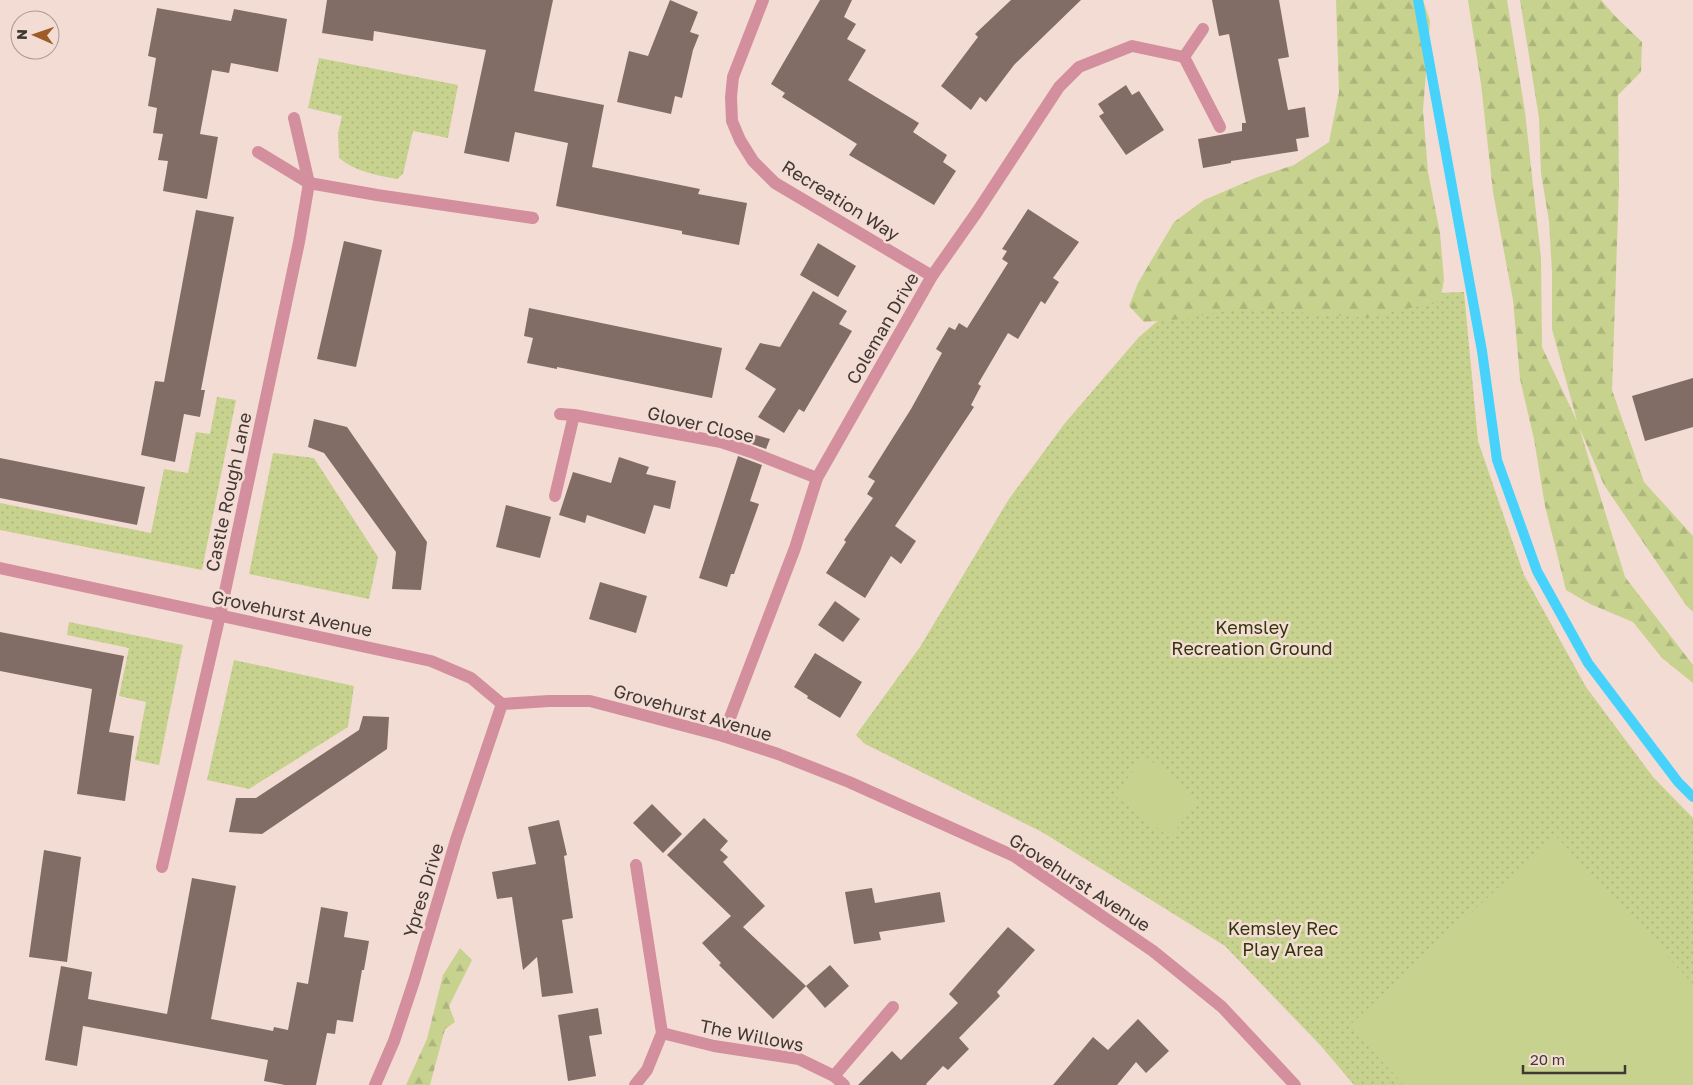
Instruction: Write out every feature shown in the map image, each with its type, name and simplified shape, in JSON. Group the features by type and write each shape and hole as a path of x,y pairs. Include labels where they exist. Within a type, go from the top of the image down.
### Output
{"street":[{"name":"Recreation Way","path":"763,0 733,77 731,97 732,121 740,140 753,161 775,183 932,276"},
{"path":"1203,30 1184,57 1220,127"},
{"name":"Coleman Drive","path":"723,736 795,548 817,478 932,276 977,212 1059,87 1078,67 1132,46 1184,57"},
{"name":"Castle Rough Lane","path":"162,867 220,615 299,242 309,183 294,118"},
{"path":"258,152 309,183 533,218"},
{"name":"Glover Close","path":"560,414 721,442 817,478"},
{"path":"555,496 574,415"},
{"name":"Grovehurst Avenue","path":"0,568 431,661 471,678 502,704 590,701 723,736 778,754 849,782 1014,856 1153,951 1214,1001 1262,1048 1295,1085"},
{"name":"Ypres Drive","path":"375,1085 400,1024 456,840 502,704"},
{"path":"635,1085 647,1070 662,1032 636,865"},
{"path":"834,1076 893,1007"},
{"name":"The Willows","path":"662,1032 714,1046 799,1059 834,1076 844,1085"}],"green space":[{"path":"1336,0 1423,0 1430,21 1423,110 1428,172 1440,233 1444,280 1440,301 1367,318 1295,312 1232,310 1182,319 1144,322 1129,306 1138,283 1174,222 1204,200 1258,177 1294,165 1329,142 1339,92"},
{"path":"1468,0 1507,0 1525,112 1541,258 1542,347 1577,421 1552,329 1552,272 1549,221 1541,173 1539,118 1520,0 1601,0 1642,42 1641,72 1618,95 1619,185 1612,390 1644,482 1693,536 1693,612 1686,605 1604,485 1579,427 1625,577 1693,665 1693,683 1662,658 1633,622 1590,604 1566,590 1545,506 1534,439 1520,379 1513,300 1493,192 1481,84"},
{"path":"319,58 458,85 448,138 413,131 403,174 397,179 352,167 339,158 338,133 342,116 308,108"},
{"name":"Kemsley Recreation Ground","path":"1464,292 1478,441 1524,575 1586,687 1653,777 1693,818 1693,1085 1354,1085 1321,1046 1225,946 1042,832 865,744 856,735 920,647 1009,499 1065,423 1139,337 1189,294 1384,295"},
{"path":"217,397 236,400 202,570 0,530 0,503 151,533 164,469 188,473 196,432 210,434"},
{"path":"273,453 314,458 378,557 369,599 249,574"},
{"path":"69,622 183,645 159,765 135,760 146,702 119,696 129,648 67,635"},
{"path":"234,660 354,686 348,727 249,789 207,780"},
{"path":"1145,756 1198,800 1170,838 1114,795"},
{"path":"1555,835 1693,984 1693,1085 1404,1085 1349,1026"},
{"path":"460,948 472,960 449,1006 455,1022 445,1029 430,1085 406,1085 427,1039 443,975"}],"building":[{"path":"327,0 553,0 534,91 604,105 592,167 700,189 698,194 747,203 739,245 682,234 682,231 556,206 568,143 515,132 509,162 464,153 486,50 374,31 373,41 322,33"},
{"path":"670,0 698,12 690,32 699,35 693,50 682,98 675,96 671,114 617,102 629,51 648,56"},
{"path":"820,0 852,0 844,17 856,24 847,39 866,50 848,80 919,123 913,132 947,155 943,162 956,171 934,205 849,155 857,144 782,97 785,93 771,84"},
{"path":"1011,0 1081,0 1014,65 986,102 980,97 971,110 941,86 978,37 975,34"},
{"path":"1212,0 1279,0 1289,57 1278,59 1288,110 1305,107 1309,137 1296,139 1298,151 1231,161 1231,163 1203,168 1198,139 1242,131 1242,123 1246,123 1229,34 1219,36"},
{"path":"157,8 231,21 234,9 287,19 278,72 231,63 229,73 212,70 200,134 218,137 207,199 163,191 168,161 158,160 163,134 153,133 157,108 148,106 156,58 148,56"},
{"path":"1126,85 1132,95 1139,91 1164,130 1126,155 1099,116 1104,113 1098,104"},
{"path":"1028,209 1079,242 1053,278 1059,282 1045,304 1041,301 1018,339 1008,333 978,384 981,386 971,405 974,407 895,526 916,541 901,564 891,556 865,598 826,573 846,542 844,540 873,498 867,494 875,481 868,477 911,409 942,353 936,349 949,327 955,330 959,323 967,328 1008,263 1002,259 1007,251 1002,249"},
{"path":"196,210 234,217 201,390 205,390 200,417 184,414 175,462 141,455 155,381 164,382"},
{"path":"344,241 382,250 356,367 317,359"},
{"path":"818,243 856,266 838,297 800,275"},
{"path":"813,291 847,311 839,324 852,331 804,412 799,409 784,433 758,417 776,389 745,369 760,343 780,347"},
{"path":"529,308 722,348 712,398 557,367 557,369 527,363 533,338 524,336"},
{"path":"1693,378 1693,427 1645,441 1632,396"},
{"path":"314,419 347,427 427,542 421,590 392,589 396,552 324,453 308,447"},
{"path":"745,432 770,439 766,449 743,441"},
{"path":"738,456 762,465 750,501 759,504 734,574 731,574 727,587 699,578"},
{"path":"619,457 649,467 646,474 676,481 670,509 654,505 645,534 587,515 585,523 559,515 573,472 611,483"},
{"path":"0,458 145,487 137,525 0,498"},
{"path":"506,505 551,517 540,558 496,547"},
{"path":"600,582 647,596 636,633 589,619"},
{"path":"835,601 860,619 843,642 818,625"},
{"path":"0,632 124,656 109,732 134,736 125,801 77,794 92,689 0,671"},
{"path":"815,653 862,682 840,718 807,698 808,696 794,687"},
{"path":"363,716 389,717 387,749 262,834 229,832 236,798 256,798 359,730"},
{"path":"652,804 682,834 663,853 633,823"},
{"path":"704,818 728,841 720,850 728,857 723,862 765,906 743,927 806,986 773,1019 719,965 721,963 702,943 731,916 667,855"},
{"path":"559,820 567,855 564,856 573,918 562,920 573,993 542,997 537,957 523,970 512,897 497,899 492,872 536,864 528,827"},
{"path":"44,850 81,857 67,962 29,957"},
{"path":"192,878 236,886 211,1019 273,1031 274,1027 288,1030 297,982 308,984 321,907 348,912 344,937 369,941 353,1022 337,1020 335,1034 327,1033 316,1085 285,1085 264,1081 268,1060 83,1026 77,1066 45,1060 61,966 92,972 88,999 167,1014"},
{"path":"872,888 875,903 940,892 945,922 879,932 881,940 854,944 845,892"},
{"path":"1008,927 1035,950 997,992 1000,996 959,1038 969,1049 948,1070 943,1066 927,1085 858,1085 892,1051 901,1060 958,1003 949,994"},
{"path":"830,965 849,986 825,1008 806,986"},
{"path":"598,1008 602,1034 589,1036 596,1076 568,1081 558,1015"},
{"path":"1138,1019 1169,1051 1146,1073 1136,1062 1117,1085 1053,1085 1093,1037 1108,1050"}],"waterway":[{"path":"1418,0 1482,351 1497,460 1537,571 1588,663 1678,782 1693,797"}],"park label":[{"name":"Kemsley Rec Play Area","path":"1283,938"}]}
